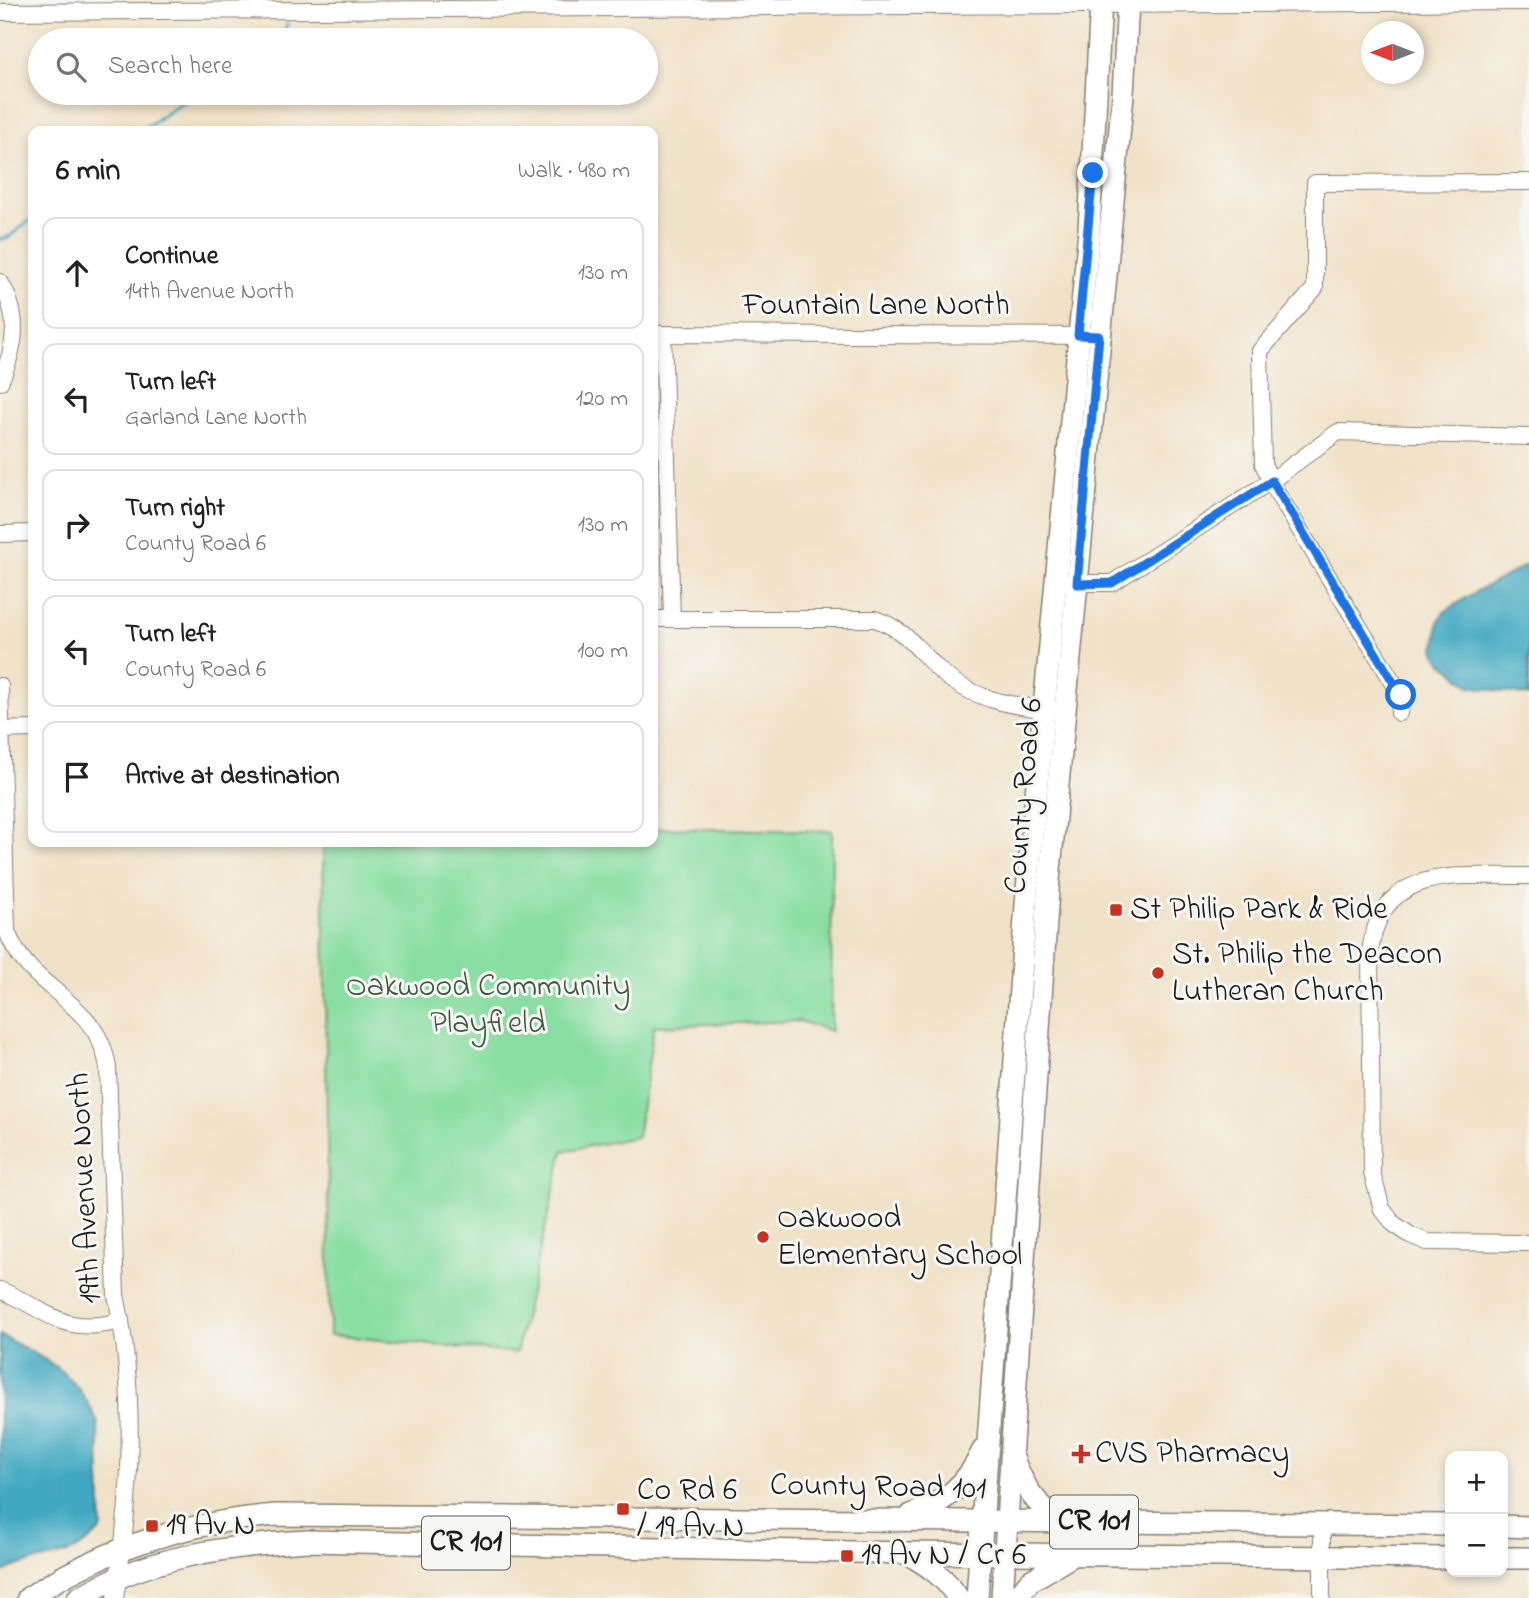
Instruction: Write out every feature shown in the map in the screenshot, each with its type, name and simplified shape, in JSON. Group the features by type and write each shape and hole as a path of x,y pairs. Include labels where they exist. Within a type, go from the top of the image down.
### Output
{"main road":[{"name":"County Road 6","path":"1089,335 1101,3"},
{"name":"County Road 6","path":"977,1598 987,1441 1089,335 1123,95 1127,3"},
{"name":"County Road 6","path":"1002,1598 1048,891 1054,710"},
{"path":"902,1519 954,1494 974,1469 987,1441"},
{"path":"1010,1453 1031,1497 1045,1511 1065,1521"},
{"name":"County Road 101","path":"28,1598 74,1570 123,1549 217,1521 277,1515 1445,1525"},
{"path":"1508,1526 1529,1527"},
{"name":"County Road 101","path":"78,1598 117,1588 195,1553 249,1545 307,1541 906,1553 1445,1558"},
{"path":"906,1553 929,1566 949,1583 958,1598"},
{"path":"1016,1598 1030,1581 1047,1568 1076,1554"},
{"path":"1508,1558 1529,1558"}],"street":[{"path":"0,12 433,5 1529,2"},
{"path":"1399,713 1401,695 1263,464 1260,351 1314,288 1314,183 1529,182"},
{"path":"0,282 12,306 15,326 14,345 0,382"},
{"path":"658,334 672,619"},
{"name":"Fountain Lane North","path":"658,334 1089,335"},
{"path":"1066,583 1112,583 1272,481 1338,432 1529,437"},
{"path":"0,534 28,533"},
{"path":"658,619 875,619 906,634 939,670 974,694 1030,709 1054,710"},
{"name":"19th Avenue North","path":"0,686 6,931 21,961 89,1020 106,1051 110,1085 116,1295 121,1321 132,1459 117,1588"},
{"path":"1,730 28,729"},
{"path":"1529,876 1443,877 1406,888 1391,899 1380,915 1370,952 1372,1173 1382,1209 1394,1224 1427,1242 1529,1243"},
{"path":"0,1290 69,1325 103,1325 121,1321"},
{"path":"1322,1524 1322,1598"}],"green space":[{"name":"Oakwood Community Playfield","path":"658,828 832,831 831,1031 799,1021 654,1026 637,1137 563,1151 516,1353 330,1335 323,847 658,847"}],"water":[{"path":"1529,564 1529,696 1470,686 1440,660 1435,652 1438,622 1443,613 1475,592"},
{"path":"0,1335 59,1369 80,1391 89,1406 98,1424 102,1528 90,1540 66,1554 0,1573"}],"waterway":[{"path":"286,28 287,24"},
{"path":"148,126 178,105"},
{"path":"0,239 9,237 28,222"}],"place":[{"name":"St Philip Park & Ride","path":"1116,910"},
{"name":"St. Philip the Deacon Lutheran Church","path":"1158,973"},
{"name":"Oakwood Elementary School","path":"763,1237"},
{"name":"CVS Pharmacy","path":"1081,1454"},
{"name":"Co Rd 6 / 19 Av N","path":"623,1509"},
{"name":"19 Av N","path":"152,1526"},
{"name":"19 Av N / Cr 6","path":"847,1556"}],"route":[{"path":"1093,173 1078,335 1099,336 1077,584 1112,583 1272,481 1401,695"}]}
